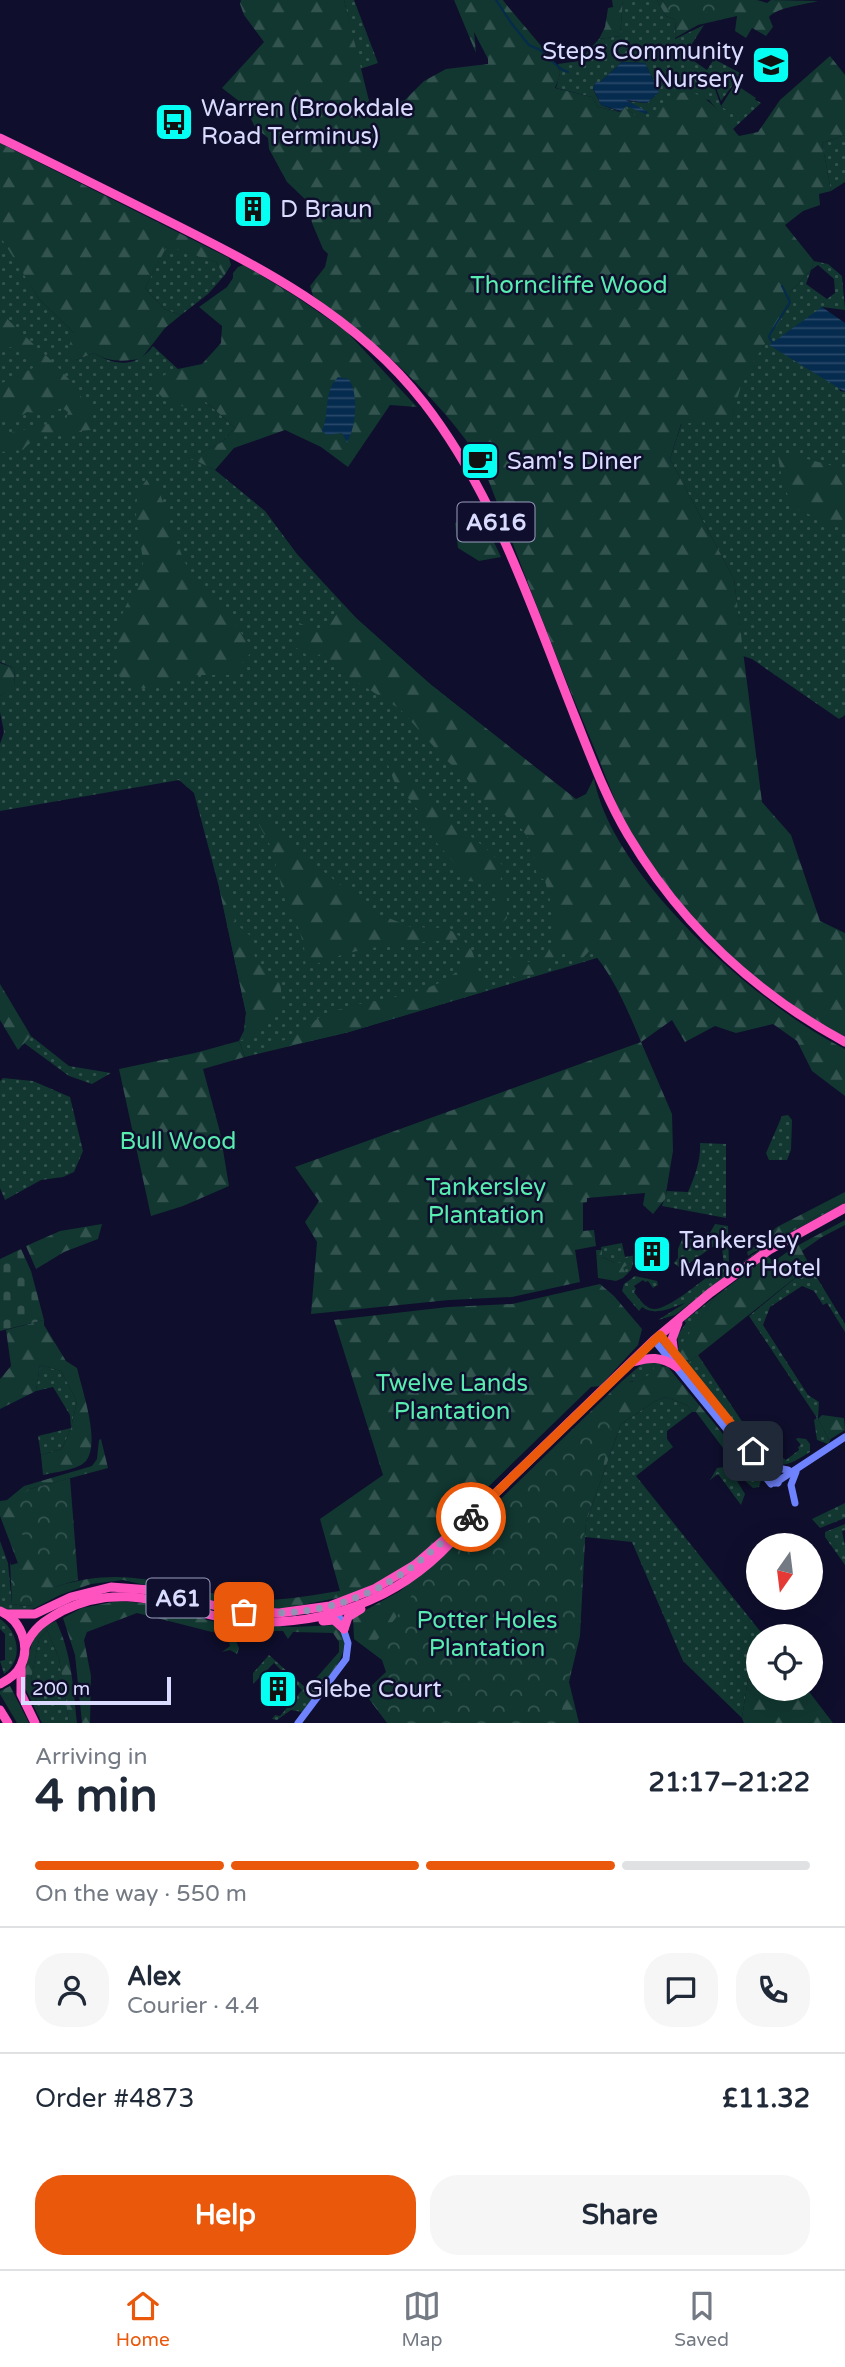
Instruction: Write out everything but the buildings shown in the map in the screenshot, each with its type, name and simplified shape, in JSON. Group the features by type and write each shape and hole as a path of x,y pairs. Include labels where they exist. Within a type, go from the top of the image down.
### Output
{"highway":[{"name":"A616","path":"0,138 241,257 283,281 338,318 399,375 423,401 444,430 489,506 601,781 626,832 645,862 708,942 769,995 845,1042"},
{"name":"A61","path":"3,1613 43,1616 100,1588 124,1587 150,1590 233,1610 291,1617 374,1589 400,1575 477,1512 678,1319 769,1250 845,1208"},
{"path":"674,1353 672,1339 678,1319"},
{"path":"631,1363 659,1358 677,1367"},
{"name":"A61","path":"338,1613 401,1585 445,1550 477,1512"},
{"path":"291,1617 310,1623 334,1620 344,1629 348,1617 373,1604 382,1595"},
{"path":"291,1617 334,1609 338,1613 341,1602"},
{"name":"A61","path":"3,1613 19,1627 25,1647"},
{"name":"A61","path":"22,1665 25,1647 43,1616"},
{"path":"4,1682 22,1665"},
{"path":"22,1665 19,1684 21,1694 36,1723"},
{"path":"0,1710 8,1723"}],"street":[{"path":"657,1338 674,1353 775,1482"},
{"path":"657,1338 677,1367 775,1482"},
{"path":"775,1482 845,1437"},
{"path":"763,1464 775,1469 798,1468"},
{"path":"794,1503 791,1485 798,1468"},
{"path":"775,1482 788,1470"},
{"path":"298,1723 344,1663 348,1647 338,1613"}],"green space":[{"name":"Thorncliffe Wood","path":"241,0 344,0 372,113 379,113 386,107 405,100 424,81 446,69 488,64 474,32 476,53 454,0 503,0 558,67 560,74 555,88 592,97 598,107 620,112 624,107 644,122 661,105 683,92 693,93 711,103 739,136 758,132 780,100 830,56 845,75 845,135 822,143 831,191 819,194 820,205 803,211 785,225 814,261 811,270 789,293 790,305 743,378 732,419 681,424 670,459 734,579 762,802 791,835 820,921 845,933 845,1038 783,998 725,951 698,925 651,867 615,800 481,461 446,415 404,371 360,331 313,296 310,286 325,267 328,254 323,249 312,223 308,202 287,182 269,149 268,138 255,127 244,105 222,88 264,42 244,15"},
{"path":"344,0 354,0 378,63 360,69"},
{"path":"612,0 623,0 620,36 599,39 605,27 608,8 613,7"},
{"path":"623,0 657,0 666,16 676,20 675,39 704,25 685,55 707,70 714,59 742,74 740,77 715,72 712,74 721,106 741,119 754,99 761,103 733,129 709,100 673,96 644,123 624,107 625,101 647,103 659,92 645,63 622,62 600,82 596,82 593,89 601,105 621,112 598,107 592,97 556,88 560,74 558,64 579,61 599,39 620,36"},
{"path":"657,0 662,0 674,16 720,0 757,0 767,3 771,0 818,1 773,14 769,17 773,27 766,36 752,28 746,38 735,31 737,16 698,25 675,38 676,20 666,16"},
{"path":"662,0 720,0 724,8 676,20"},
{"path":"715,73 738,78 721,101 712,77"},
{"path":"735,84 756,98 741,120 721,106"},
{"path":"845,135 845,182 831,191 822,143"},
{"path":"0,143 229,258 231,265 224,276 216,262 167,246 145,288 164,309 181,315 165,328 141,359 111,360 94,353 76,360 68,349 74,333 39,299 0,236"},
{"path":"0,234 39,299 74,333 76,360 94,353 110,361 126,363 141,358 153,346 178,369 205,401 235,428 222,442 191,458 215,470 265,511 297,554 356,618 430,684 576,800 597,958 349,1032 245,1057 239,1041 244,1031 246,1013 219,887 194,793 179,780 0,811 0,744 4,732 0,696 15,685 14,668 0,662"},
{"path":"167,245 216,262 224,276 208,294 181,315 164,309 145,288"},
{"path":"814,261 828,264 842,276 845,310 822,307 840,391 845,392 845,715 839,719 752,659 743,656 734,579 670,459 682,422 732,418 742,378 790,305 789,293 811,270","holes":["818,265 834,279 835,293 827,299 806,284 811,270"]},
{"path":"244,265 346,331 417,407 390,405 348,467 321,447 285,430 234,448 215,470 190,458 222,442 235,428 205,401 196,409 167,403 149,382 178,369 202,364 221,343 222,326 199,307 227,287 233,273"},
{"path":"0,311 71,381 93,413 91,430 45,436 23,450 0,452 0,435 66,420 68,412 62,408 46,414 27,412 13,421 0,422 0,384 33,368 31,359 16,348 0,346"},
{"path":"777,451 845,469 845,530 794,508 783,485"},
{"path":"152,474 178,547 191,573 212,593 254,649 232,675 197,675 157,687 133,689 117,674 118,637 122,615 143,572 136,506 143,484"},
{"path":"481,515 501,557 479,561 458,548 455,523"},
{"path":"343,604 430,684 576,799 586,794 594,778 606,816 628,856 693,934 771,1002 845,1049 845,1096 812,1071 797,1041 773,1024 736,1033 715,1026 685,1042 672,1020 641,1042 613,981 590,950 582,959 564,953 555,959 548,970 519,979 514,977 506,961 510,957 541,962 555,931 545,880 537,877 532,843 516,822 483,801 467,779 443,757 400,709 343,673 323,652 313,659 295,647 300,635 299,623 316,629 329,626"},
{"path":"0,663 14,668 15,686 0,696"},
{"path":"385,757 390,757 428,801 504,867 500,882 507,895 507,918 501,924 493,919 500,904 496,883 467,881 435,841 418,810 394,781"},
{"path":"262,816 294,848 376,913 411,927 447,928 461,937 472,951 486,991 349,1032 267,1051 268,1045 295,1036 324,1015 433,986 464,965 463,955 453,940 397,944 359,951 323,961 306,969 304,946 297,923 285,900 271,847 258,823"},
{"path":"219,887 226,887 236,924 253,938 255,960 281,987 281,1001 275,1012 257,1030 239,1041 244,1031 246,1013"},
{"path":"0,984 31,1036 18,1050 0,1020"},
{"path":"31,1036 69,1066 111,1073 92,1084 69,1076 24,1043"},
{"name":"Bull Wood","path":"239,1041 245,1057 203,1069 220,1132 229,1186 183,1206 151,1216 119,1069"},
{"name":"Tankersley Plantation","path":"641,1042 672,1114 673,1151 665,1199 653,1214 643,1205 645,1193 587,1198 587,1202 583,1203 583,1231 594,1230 596,1246 575,1250 580,1282 512,1297 449,1300 311,1314 317,1242 305,1222 319,1201 295,1167"},
{"path":"3,1078 33,1081 70,1097 83,1151 74,1172 63,1177 41,1180 5,1200 0,1188 0,1081"},
{"path":"788,1115 792,1120 791,1150 787,1160 769,1160 766,1153 782,1116"},
{"path":"700,1143 726,1144 726,1218 662,1206 667,1191 688,1192 700,1156"},
{"path":"845,1192 845,1201 779,1236 748,1256 747,1252 777,1227"},
{"path":"845,1201 780,1238 734,1268 779,1236"},
{"path":"845,1220 845,1225 802,1251 810,1266 687,1364 674,1354 716,1296 768,1256 773,1262"},
{"path":"102,1224 98,1239 64,1252 36,1269 26,1246 60,1231"},
{"path":"715,1224 728,1226 727,1275 675,1315 658,1320 685,1303 664,1310 652,1311 642,1307 639,1311 622,1291 624,1284 635,1276 657,1281 658,1285 653,1288 648,1281 643,1280 634,1286 634,1292 642,1303 654,1309 679,1298 724,1264 721,1241 681,1269 674,1263 678,1258 683,1237 703,1242 707,1232 710,1233"},
{"path":"622,1243 625,1257 636,1255 631,1270 623,1278 615,1263 602,1257 601,1247"},
{"path":"21,1249 31,1271 44,1320 0,1331 0,1259"},
{"path":"596,1250 602,1250 602,1257 615,1263 626,1262 623,1278 616,1281 598,1278"},
{"path":"810,1266 845,1324 845,1332 827,1303 823,1305 814,1291 802,1286 770,1307 763,1325 808,1395 819,1402 818,1419 829,1440 831,1439 828,1444 817,1440 814,1420 817,1418 749,1316"},
{"name":"Twelve Lands Plantation","path":"600,1284 642,1329 638,1345 600,1386 591,1387 488,1487 485,1494 425,1554 374,1587 342,1597 287,1608 247,1608 123,1580 91,1584 60,1595 35,1608 0,1516 0,1501 7,1500 24,1486 92,1466 97,1459 101,1439 108,1468 30,1489 55,1587 109,1577 155,1581 226,1596 264,1600 340,1591 320,1519 383,1475 334,1320 448,1307 512,1304"},
{"path":"716,1296 679,1349 677,1336 686,1323 684,1321"},
{"path":"44,1320 44,1325 66,1361 77,1368 89,1416 92,1442 90,1453 82,1464 43,1475 41,1455 62,1449 71,1428 77,1401 61,1371 40,1365 36,1391 0,1409 0,1379 11,1366 6,1330"},
{"path":"698,1355 759,1447 754,1448 687,1364"},
{"path":"654,1361 668,1367 662,1365 641,1381 621,1382 643,1363"},
{"path":"40,1365 61,1371 77,1401 71,1428 70,1415 53,1387 36,1391"},
{"name":"Potter Holes Plantation","path":"654,1365 668,1367 745,1461 739,1463 732,1460 696,1412 692,1412 687,1405 666,1397 655,1401 621,1424 586,1522 580,1636 569,1682 579,1723 387,1723 369,1699 368,1689 386,1672 382,1660 354,1639 353,1617 400,1591 443,1555 621,1382 637,1379 641,1381 653,1371"},
{"path":"666,1397 687,1405 692,1412 667,1431 667,1439 673,1447 636,1476 754,1624 746,1624 746,1692 742,1718 683,1661 632,1542 585,1537 586,1522 621,1424 655,1401"},
{"name":"Potter Holes Plantation","path":"615,1407 601,1478 585,1523 578,1637 559,1723 388,1723 370,1699 388,1675 380,1654 383,1650 375,1643 377,1640 422,1581 535,1477 568,1440"},
{"path":"822,1415 844,1418 845,1430 829,1440 818,1419"},
{"path":"71,1428 62,1449 41,1455 38,1436"},
{"path":"796,1439 806,1439 810,1444 810,1452 789,1463 777,1464 759,1449 765,1448 773,1452 772,1456 775,1458 777,1454 786,1460 799,1450 801,1445"},
{"path":"732,1460 739,1463 745,1461 761,1480 759,1487 753,1488 742,1478"},
{"path":"725,1467 745,1494 741,1505 718,1474 710,1480 717,1468"},
{"path":"70,1478 78,1580 55,1587 21,1530 13,1501 30,1489"},
{"path":"845,1503 845,1518 820,1528 812,1519"},
{"path":"845,1524 845,1530 842,1531 845,1565 825,1537 825,1532"},
{"path":"0,1541 8,1563 12,1604 35,1605 35,1608 22,1612 0,1608"},
{"path":"10,1562 11,1565 18,1563 35,1605 12,1604"},
{"path":"118,1601 143,1603 227,1625 336,1625 342,1634 343,1653 313,1698 307,1698 304,1692 339,1652 339,1642 333,1633 293,1632 288,1639 283,1631 262,1631 254,1638 245,1631 230,1629 239,1648 237,1654 230,1650 222,1652 230,1646 230,1636 226,1628 212,1632 137,1613 87,1632 84,1640 91,1676 90,1723 82,1723 75,1655 63,1618 82,1608"},
{"path":"0,1619 11,1631 17,1646 14,1661 4,1674 0,1661 5,1660 5,1634 0,1629"},
{"path":"56,1621 69,1658 77,1723 69,1723 59,1658 47,1630 39,1639 31,1680 40,1719 25,1688 25,1669 33,1639 43,1627"},
{"path":"47,1630 59,1658 69,1723 42,1723 40,1719 31,1680 39,1639"},
{"path":"269,1655 307,1689 313,1698 302,1712 291,1710 277,1720 272,1719 275,1715 280,1716 302,1690 295,1683 287,1693 287,1687 274,1678 281,1670 274,1663 253,1684 253,1673"},
{"path":"10,1686 29,1723 17,1723 0,1694 0,1691"},
{"path":"746,1692 746,1701 816,1701 833,1723 744,1723 742,1718"}],"water":[{"path":"622,62 645,63 659,92 647,103 626,100 648,112 646,114 626,106 621,111 601,105 593,88 596,82 600,82"},
{"path":"822,307 845,323 845,392 769,345"},
{"path":"338,377 349,379 354,394 354,420 347,443 342,433 327,435 322,431 330,389"}],"waterway":[{"path":"496,0 529,45 540,50 568,72"},
{"path":"772,342 770,334 790,302 782,286"}],"way so far":[{"path":"244,1612 306,1611 358,1596 386,1583 416,1564 471,1517"}],"place":[{"name":"Steps Community Nursery","path":"771,65"},
{"name":"Warren (Brookdale Road Terminus)","path":"174,122"},
{"name":"D Braun","path":"253,209"},
{"name":"Sam's Diner","path":"480,461"},
{"name":"Tankersley Manor Hotel","path":"652,1254"},
{"name":"Glebe Court","path":"278,1689"}],"route":[{"path":"471,1517 660,1335 753,1451"}]}
